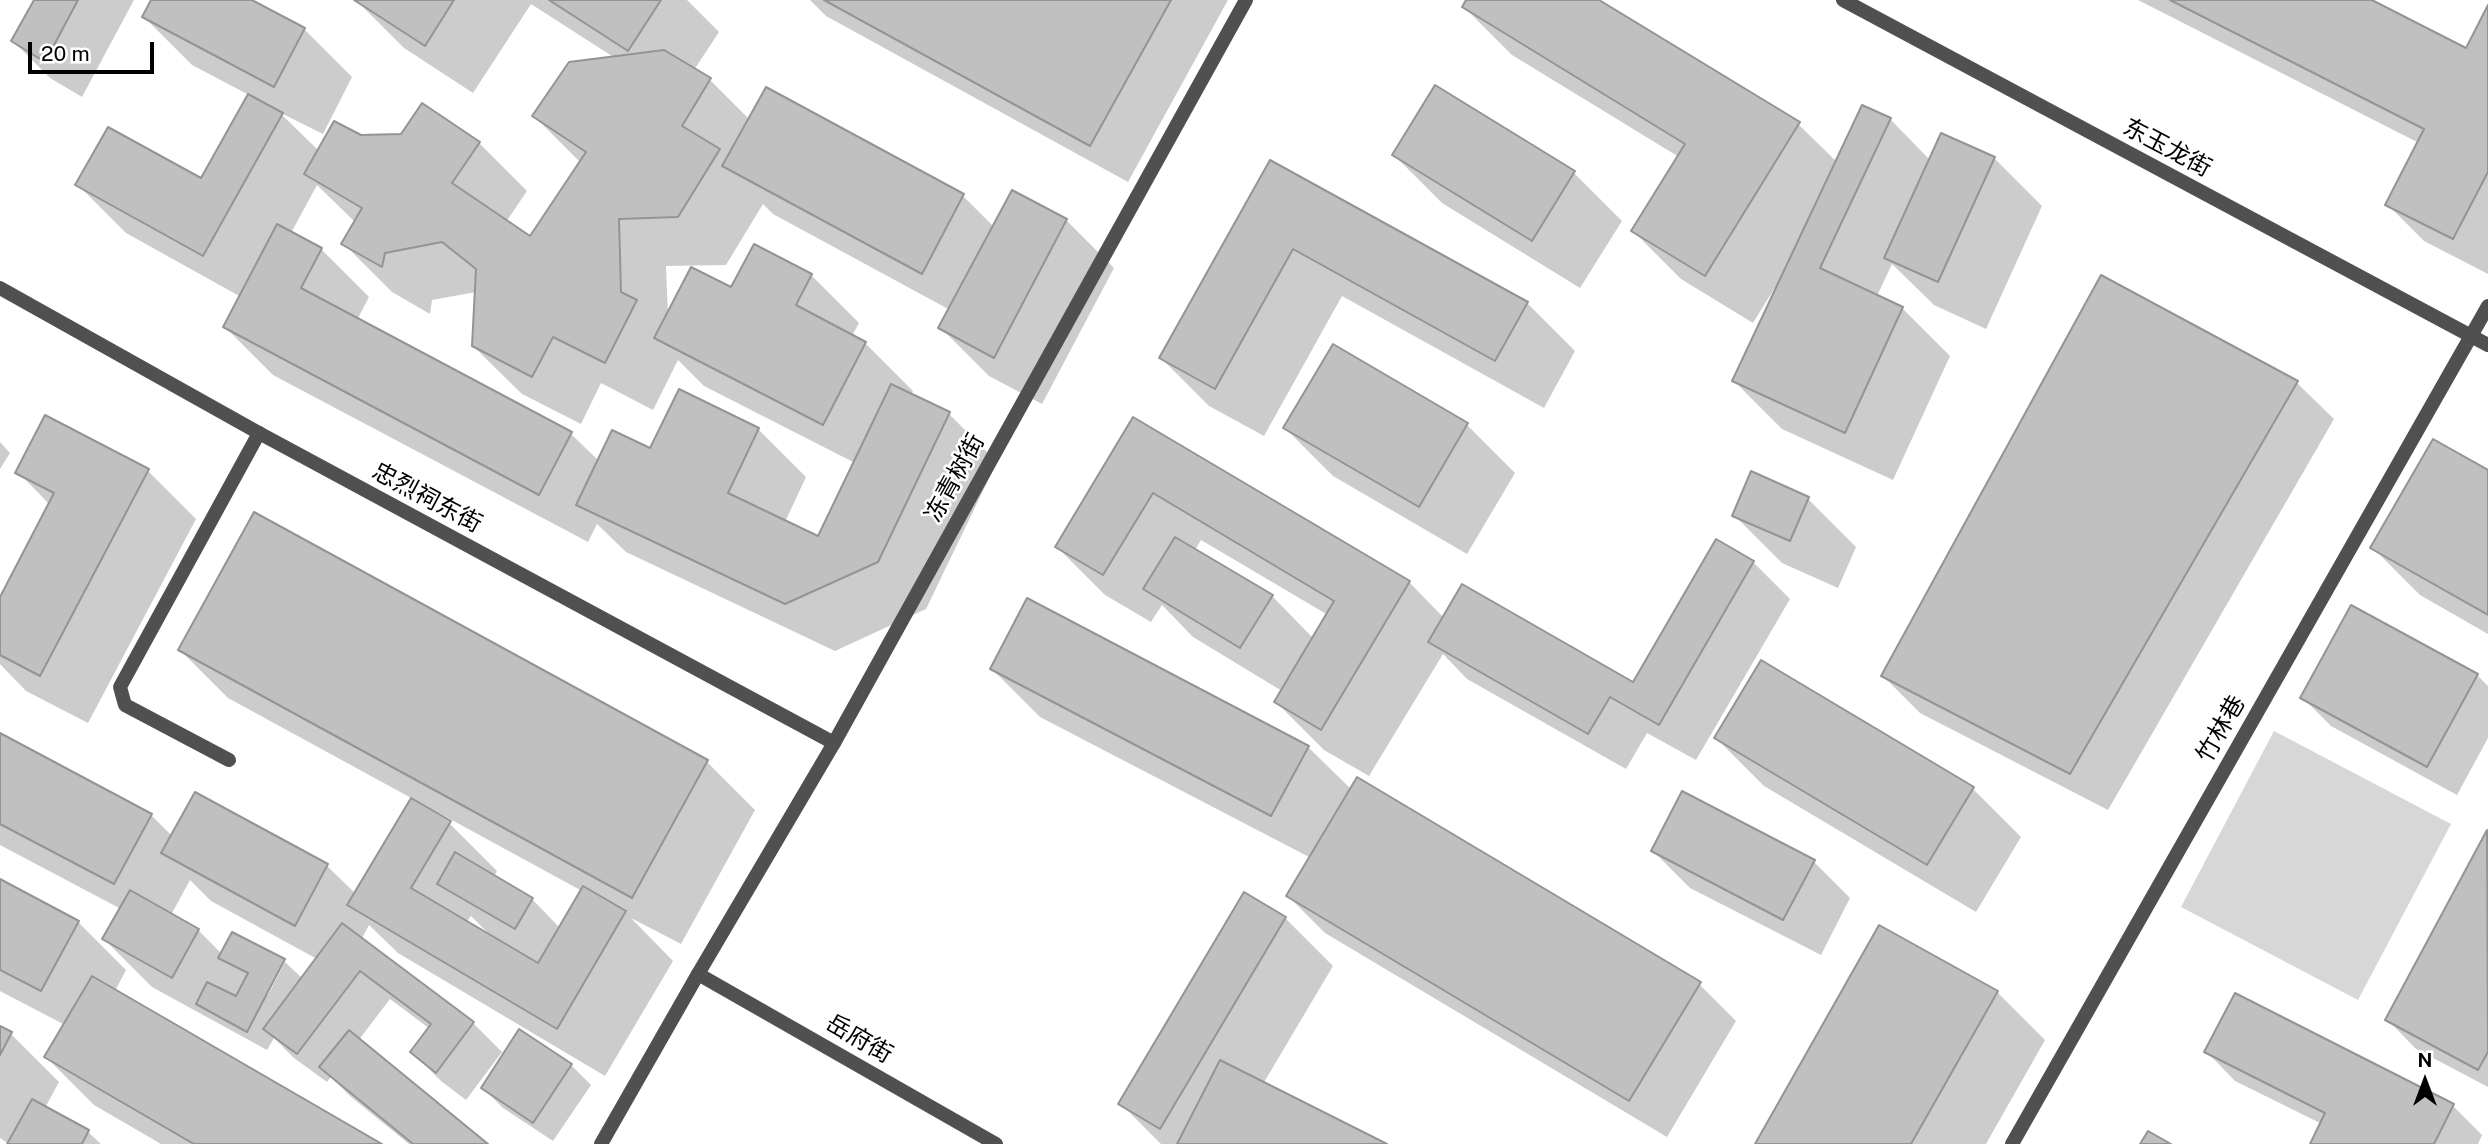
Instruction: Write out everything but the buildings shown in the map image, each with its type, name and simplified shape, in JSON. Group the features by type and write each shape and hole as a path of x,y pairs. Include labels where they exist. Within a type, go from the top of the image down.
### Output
{"street":[{"name":"冻青树街","path":"601,1144 834,743 1246,0"},
{"name":"东玉龙街","path":"1843,0 2488,345"},
{"name":"忠烈祠东街","path":"0,288 259,433 834,743"},
{"name":"竹林巷","path":"2011,1144 2488,306"},
{"path":"229,760 125,705 120,687 259,433"},
{"name":"岳府街","path":"698,974 996,1144"}],"shaded area":[{"path":"2274,731 2451,824 2358,1000 2181,907"}]}
